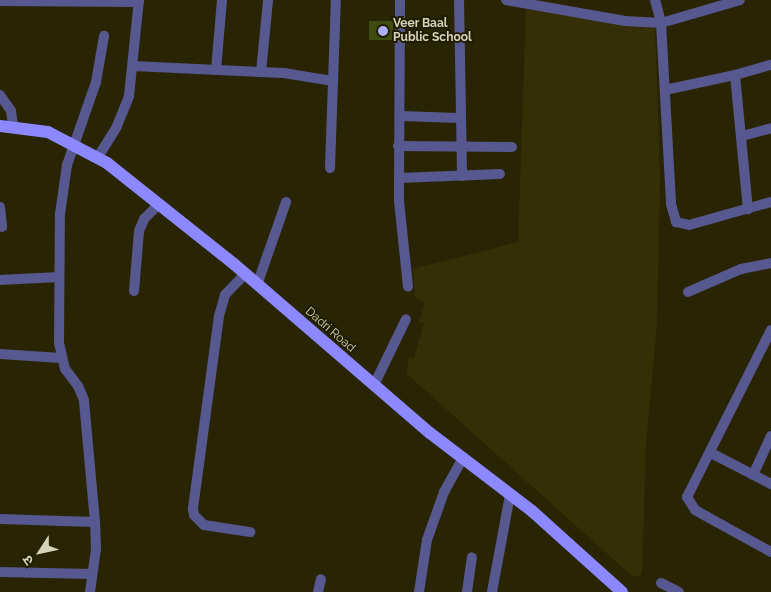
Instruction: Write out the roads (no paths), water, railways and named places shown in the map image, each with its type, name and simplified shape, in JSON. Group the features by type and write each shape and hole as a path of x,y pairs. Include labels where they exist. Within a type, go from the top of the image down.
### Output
{"main road":[{"name":"Dadri Road","path":"0,126 13,126 48,132 98,157 245,274 374,385 510,495 622,592"}],"street":[{"path":"216,70 222,0"},
{"path":"261,72 268,0"},
{"path":"330,168 336,0"},
{"path":"400,0 400,116 398,146 408,287"},
{"path":"459,0 459,118 462,176"},
{"path":"506,0 625,21 661,23 740,0"},
{"path":"655,0 661,23 671,204 676,222 688,225 771,202"},
{"path":"0,1 139,1 132,66 124,110 98,157"},
{"path":"90,592 95,522 84,400 61,358 59,277 62,196 73,144 96,82 104,36"},
{"path":"665,90 771,65"},
{"path":"132,66 261,72 332,81"},
{"path":"735,75 748,209"},
{"path":"0,96 11,111 13,126"},
{"path":"400,116 459,118"},
{"path":"742,136 771,128"},
{"path":"398,146 512,147"},
{"path":"399,178 500,174"},
{"path":"257,285 286,202"},
{"path":"134,291 137,236 144,219 159,204"},
{"path":"0,207 2,227"},
{"path":"688,292 740,269 771,263"},
{"path":"245,274 226,295 219,316 193,509 194,516 204,525 250,532"},
{"path":"0,280 59,277"},
{"path":"374,385 406,319"},
{"path":"771,330 711,453 687,497 688,503 771,552"},
{"path":"0,354 61,358"},
{"path":"752,475 771,436"},
{"path":"711,453 771,484"},
{"path":"419,592 427,540 444,492 463,458"},
{"path":"492,592 510,495"},
{"path":"0,519 95,522"},
{"path":"467,592 472,557"},
{"path":"0,572 92,574"},
{"path":"318,592 321,579"},
{"path":"661,583 679,592"}],"place":[{"name":"Veer Baal Public School","path":"383,31"}]}
